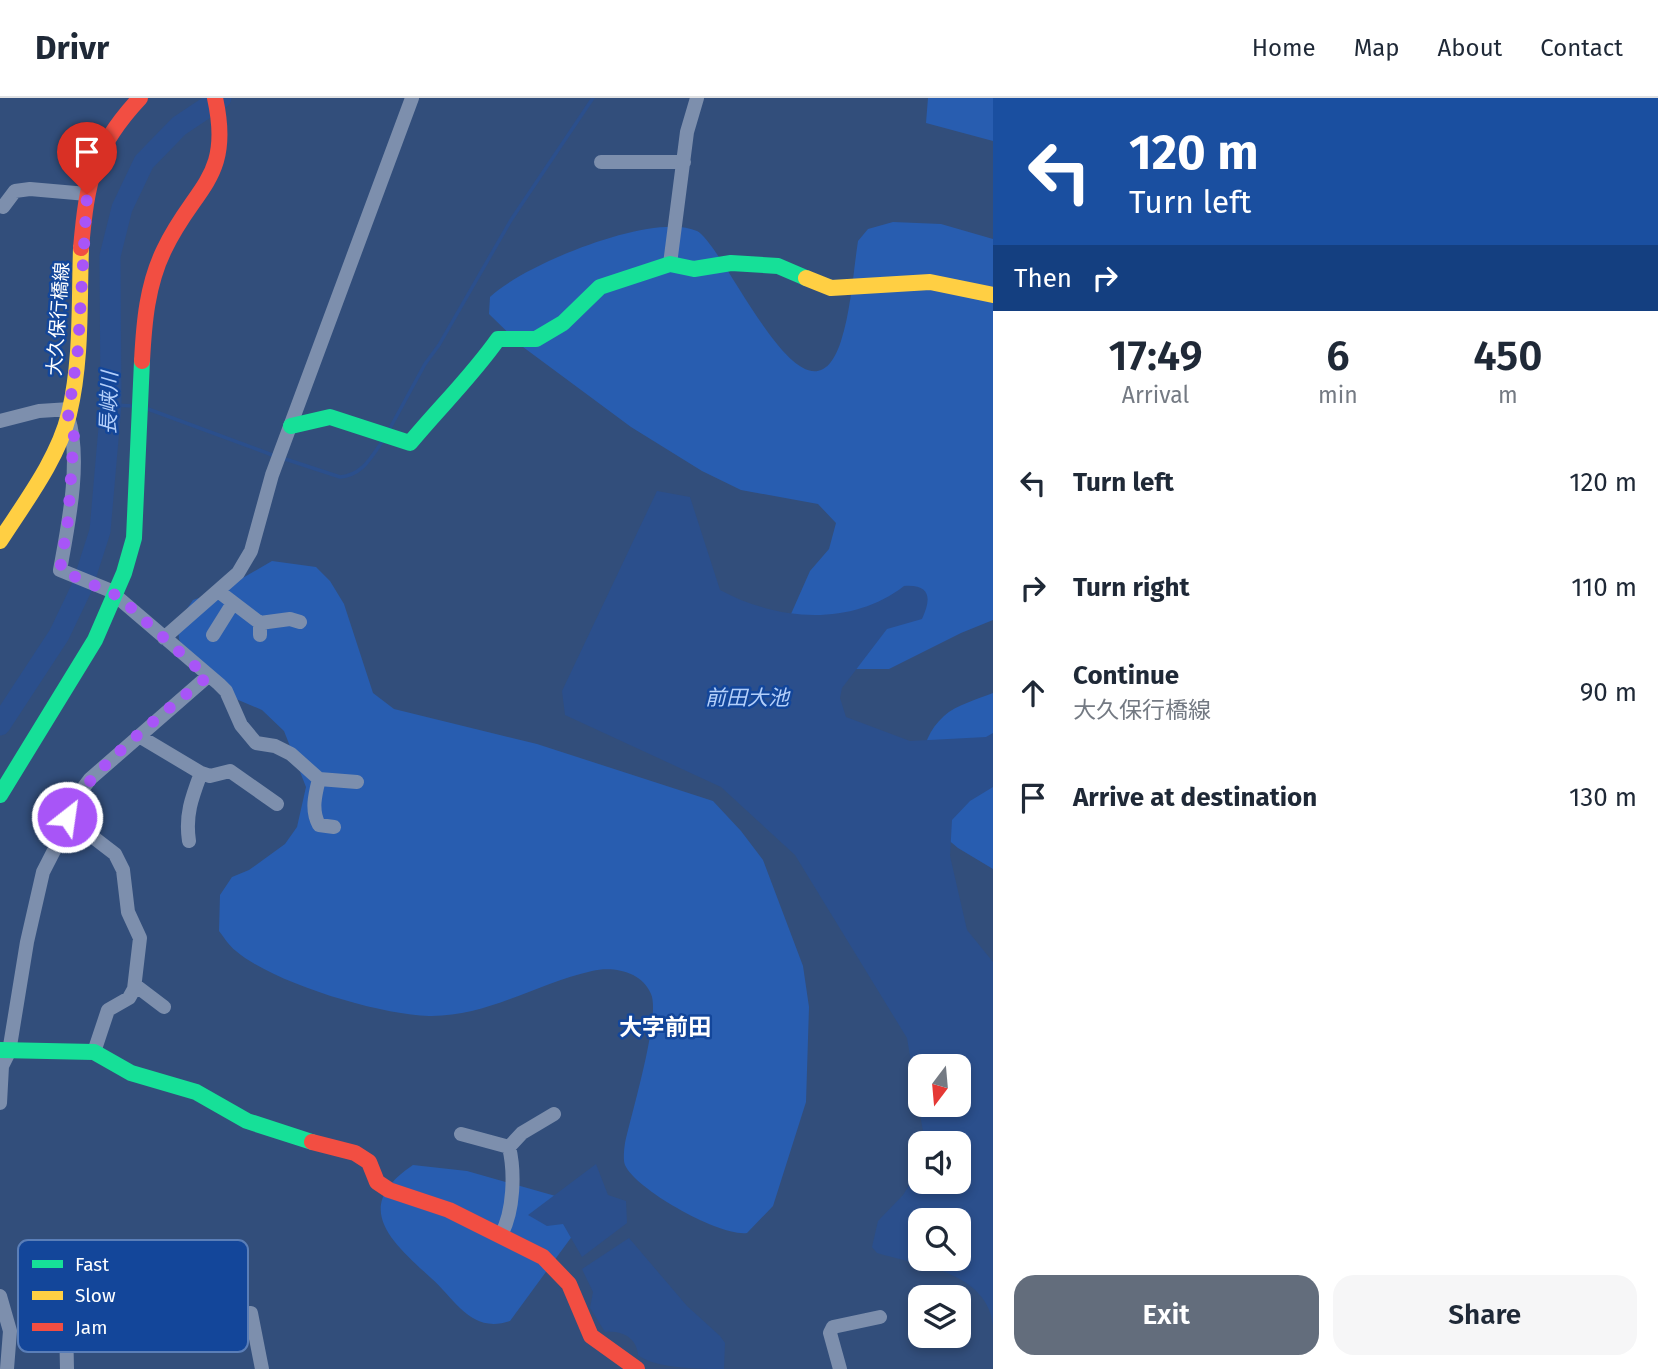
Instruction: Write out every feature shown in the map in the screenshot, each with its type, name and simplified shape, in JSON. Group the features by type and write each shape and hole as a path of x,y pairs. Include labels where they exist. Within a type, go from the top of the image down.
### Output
{"street":[{"path":"0,795 100,634 134,538 145,319 150,285 169,238 209,184 217,163 221,117 215,98"},
{"path":"164,638 238,573 251,551 272,475 412,98"},
{"path":"670,264 687,132 697,98"},
{"name":"大久保行橋線","path":"0,541 45,465 69,413 78,349 87,194 93,167 110,131 133,102"},
{"path":"601,162 684,162"},
{"path":"4,200 15,191 30,189 87,194"},
{"path":"291,426 330,417 410,443 457,386 473,374 498,339 536,339 563,323 600,288 670,264 694,269 731,262 778,266 831,288 930,282 993,295"},
{"path":"0,421 39,411 69,413 74,434 68,520 60,570 113,593 226,691 241,725 256,743 275,746 291,754 319,779 357,782"},
{"path":"218,591 260,629 290,619 300,622"},
{"path":"214,635 233,603"},
{"path":"0,1103 2,1066 27,942 44,872 63,833 69,807 90,779 207,677"},
{"path":"139,736 201,773 210,776 230,771 277,804"},
{"path":"189,841 186,823 190,800 201,773"},
{"path":"319,779 314,803 326,830"},
{"path":"67,817 115,854 123,870 128,912 139,938 135,985 128,998 108,1010 93,1052"},
{"path":"135,985 164,1007"},
{"path":"5,1051 93,1052 131,1073 196,1092 247,1121 292,1137 355,1153 369,1162 377,1182 389,1190 449,1210 543,1257 569,1283 591,1336 637,1369"},
{"path":"509,1147 522,1133 554,1114"},
{"path":"461,1133 509,1147"},
{"path":"501,1235 509,1221 513,1163 509,1147"},
{"path":"0,1296 10,1331 7,1369"},
{"path":"248,1313 251,1313 262,1369"},
{"path":"840,1369 830,1333 833,1327 880,1317"}],"shaded area":[{"path":"928,98 993,98 993,141 926,123"},
{"path":"893,222 941,224 993,239 993,620 889,669 836,669 791,614 810,571 829,549 836,523 818,504 741,490 702,471 631,427 523,347 489,314 490,297 530,270 589,244 651,228 677,227 697,231 710,244 767,331 788,356 808,370 826,367 841,341 858,241 868,229"},
{"path":"272,561 316,567 330,581 344,604 373,693 394,709 537,744 713,801 763,860 803,966 809,1007 806,1102 773,1206 747,1233 719,1228 680,1210 645,1187 625,1165 625,1143 652,1023 651,994 641,980 618,970 592,971 472,1011 451,1015 408,1014 328,995 275,975 236,951 219,931 220,895 232,877 249,870 285,844 297,827 306,787 284,731 262,710 229,696 188,659 179,639 178,622 193,600 222,590"},
{"path":"993,693 993,869 958,848 921,817 920,790 924,750 935,726 955,709"},
{"path":"413,1165 467,1171 559,1197 581,1224 510,1321 485,1323 465,1313 392,1238 384,1224 381,1210 384,1195 394,1180"}],"water":[{"name":"前田大池","path":"657,491 690,497 720,590 742,600 789,613 814,615 861,608 904,586 920,588 927,595 927,606 922,619 887,629 842,688 840,698 846,717 910,741 986,737 993,733 993,787 970,801 952,820 950,856 967,930 993,962 993,1325 988,1307 971,1285 941,1271 971,1271 971,1208 908,1208 908,1261 877,1253 872,1247 878,1221 908,1187 908,1194 971,1194 971,1131 923,1131 921,1117 971,1117 971,1054 910,1054 907,1038 795,855 721,787 565,715 562,691"},
{"path":"596,1164 608,1195 626,1201 627,1223 582,1257 563,1224 547,1226 528,1215"},
{"path":"629,1238 687,1306 720,1336 725,1343 724,1369 679,1367 646,1360 638,1355 635,1344 627,1336 617,1332 605,1332 590,1308 593,1292 582,1269"}],"waterway":[{"name":"長峡川","path":"0,725 59,635 82,587 100,531 111,405 110,256 122,208 144,162 179,126 221,98"},
{"path":"389,430 511,220 593,98"},
{"path":"111,405 134,406"},
{"path":"148,409 275,456"},
{"path":"282,458 340,477 348,476 360,470 382,442"}],"traffic: fast":[{"path":"291,426 330,417 410,443 498,339 536,339 563,323 600,287 670,264 694,269 731,263 778,266 806,278"},
{"path":"0,795 95,640 124,573 134,538 142,361"},
{"path":"0,1050 94,1052 131,1073 196,1092 247,1121 312,1142"}],"traffic: slow":[{"path":"0,541 49,464 69,414 78,352 81,248"},
{"path":"806,278 831,288 930,282 993,295"}],"traffic: jam":[{"path":"81,248 86,203 95,167 112,133 140,98"},
{"path":"142,361 147,304 158,263 215,165 219,147 215,98"},
{"path":"312,1142 355,1153 369,1162 377,1182 389,1190 449,1210 543,1257 569,1284 591,1336 637,1369"}],"district":[{"name":"大字前田","path":"665,1027"}],"route":[{"path":"67,817 69,807 90,779 207,677 118,596 60,570 68,520 74,434 68,417 78,349 87,194"}]}
